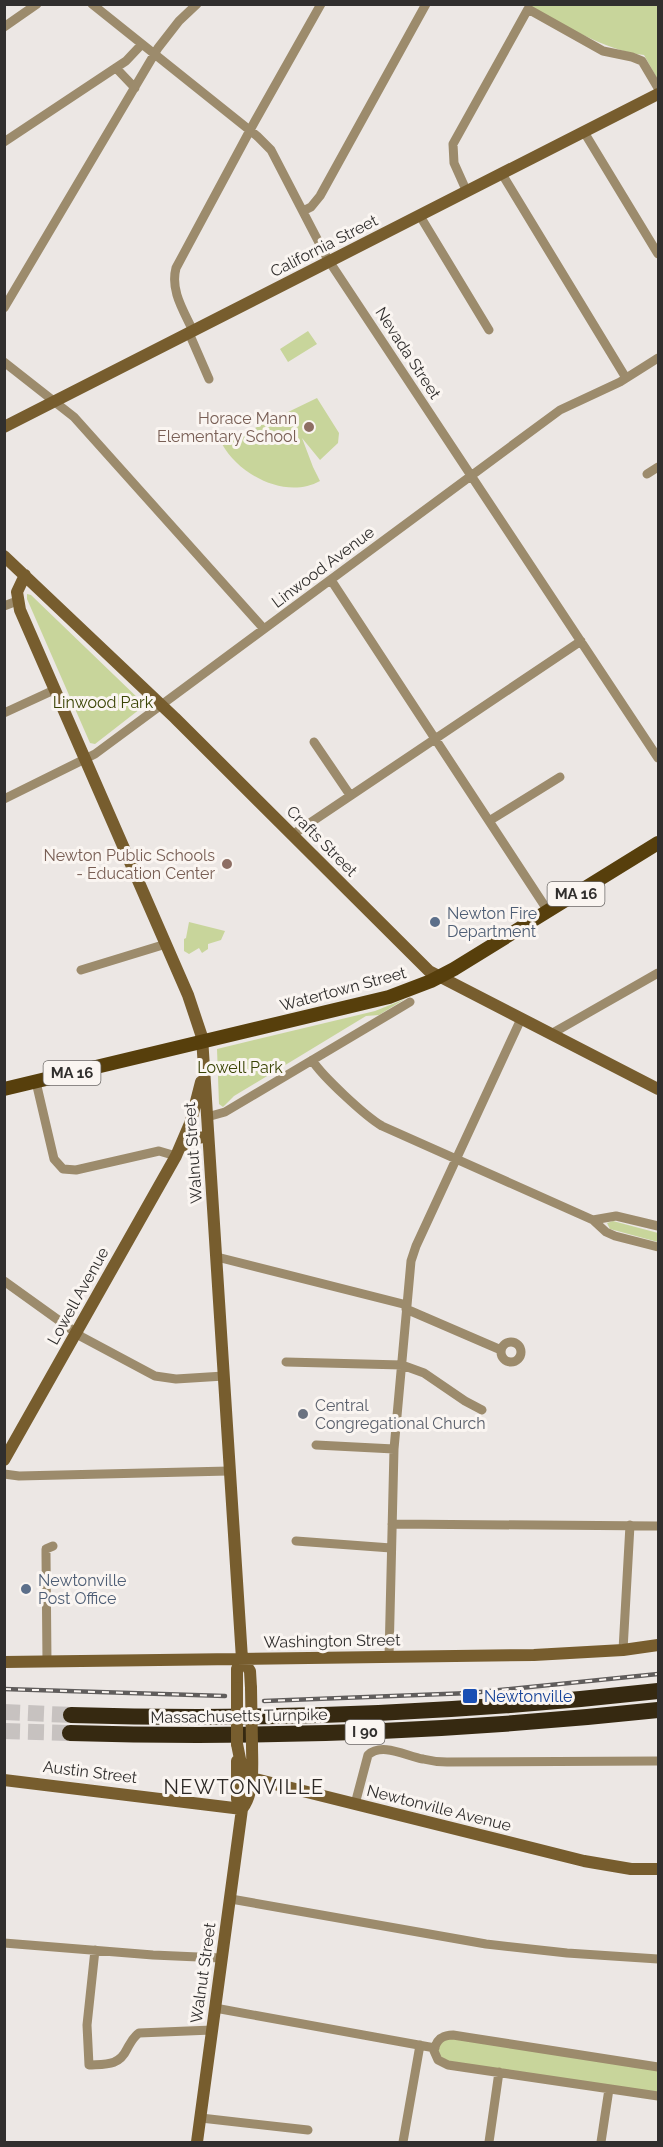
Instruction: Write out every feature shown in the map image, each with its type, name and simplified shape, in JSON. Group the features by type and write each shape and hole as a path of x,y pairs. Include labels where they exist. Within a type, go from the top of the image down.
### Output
{"highway":[{"name":"Massachusetts Turnpike","path":"71,1715 172,1717 337,1715 533,1704 658,1691"},
{"name":"Massachusetts Turnpike","path":"70,1733 218,1735 354,1732 499,1725 658,1710"}],"main road":[{"name":"California Street","path":"4,427 658,94"},
{"name":"Crafts Street","path":"4,556 162,706 426,968 439,977 658,1089"},
{"path":"17,601 18,590 25,575"},
{"name":"Walnut Street","path":"17,601 190,1001 202,1042 217,1257 228,1471 242,1659 250,1671 252,1744 251,1778 247,1802 242,1809 197,2142"},
{"name":"Watertown Street","path":"4,1089 389,997 439,977 658,843"},
{"name":"Lowell Avenue","path":"4,1460 178,1152 192,1121 204,1067"},
{"path":"178,1152 194,1139 208,1136"},
{"name":"Washington Street","path":"4,1662 534,1655 623,1650 658,1645"},
{"name":"Walnut Street","path":"242,1659 237,1669 237,1794 238,1803 242,1809"},
{"path":"237,1744 242,1768 251,1778"},
{"name":"Newtonville Avenue","path":"251,1778 584,1861 631,1869 658,1869"},
{"name":"Austin Street","path":"4,1780 242,1809"}],"street":[{"path":"4,27 37,4"},
{"name":"Nevada Street","path":"92,4 267,145 330,262 658,758"},
{"path":"4,308 154,54 175,26 197,4"},
{"path":"209,379 178,299 174,276 250,130 321,4"},
{"path":"303,211 311,207 320,196 426,4"},
{"path":"467,192 454,163 453,144 528,9 603,51 642,61 658,88"},
{"path":"4,142 116,68 142,44"},
{"path":"116,68 135,87"},
{"path":"584,132 658,254"},
{"path":"502,174 626,378"},
{"path":"420,216 489,330"},
{"name":"Linwood Avenue","path":"4,799 85,760 162,706 560,410 626,378 658,358"},
{"path":"4,362 74,417 264,629"},
{"path":"647,474 658,467"},
{"path":"331,580 548,911"},
{"path":"4,606 17,601"},
{"path":"292,835 581,641"},
{"path":"4,713 54,690"},
{"path":"314,742 350,795"},
{"path":"489,821 560,777"},
{"path":"81,970 166,944"},
{"path":"551,1034 658,973"},
{"path":"207,1117 225,1112 410,1002"},
{"path":"389,1657 394,1449 411,1262 416,1246 521,1019"},
{"path":"312,1060 321,1072 371,1119 593,1220 606,1232 615,1236 658,1246"},
{"path":"36,1082 54,1159 63,1169 76,1170 159,1151 178,1152"},
{"path":"593,1220 616,1216 658,1226"},
{"path":"217,1257 407,1307 501,1350"},
{"path":"4,1281 77,1333 155,1376 176,1379 224,1376"},
{"path":"286,1362 402,1365 424,1373 482,1410"},
{"path":"316,1445 394,1449"},
{"path":"4,1474 19,1476 228,1471"},
{"path":"392,1524 658,1526"},
{"path":"623,1650 630,1526"},
{"path":"296,1541 391,1548"},
{"path":"47,1662 46,1548 53,1546"},
{"path":"355,1804 368,1755 376,1750 389,1750 422,1759 447,1762 658,1761"},
{"path":"231,1899 486,1944 567,1953 658,1959"},
{"path":"4,1943 221,1958"},
{"path":"95,1950 87,2025 88,2065 117,2062 139,2033 212,2030"},
{"path":"215,2008 435,2048"},
{"path":"658,2067 453,2035 442,2037 435,2048 436,2056 443,2064 658,2096"},
{"path":"403,2142 420,2045"},
{"path":"489,2142 499,2073"},
{"path":"601,2142 609,2089"},
{"path":"201,2118 308,2130"}],"green space":[{"path":"527,5 658,5 658,80 644,55 599,42"},
{"path":"308,331 317,344 288,362 280,349"},
{"path":"317,398 339,433 338,443 320,460 302,438 320,481 293,488 265,481 240,466 222,444"},
{"name":"Linwood Park","path":"27,594 31,595 142,702 143,706 140,709 95,744 90,743 27,599"},
{"path":"189,922 225,931 221,940 208,944 208,949 202,953 199,948 189,954 184,951 184,939"},
{"name":"Lowell Park","path":"405,999 379,1015 366,1016 234,1096 223,1107 219,1104 217,1049 375,1011"},
{"path":"613,1221 658,1233 658,1242 610,1229 607,1223"},
{"path":"442,2037 658,2067 658,2096 443,2064 435,2045"}],"tunnel":[{"path":"4,1712 71,1715"},
{"path":"4,1731 70,1733"}],"railway":[{"path":"264,1701 470,1693 658,1674"},
{"path":"4,1689 225,1696"}],"place":[{"name":"Horace Mann Elementary School","path":"309,427"},
{"name":"Newton Public Schools - Education Center","path":"227,864"},
{"name":"Newton Fire Department","path":"435,922"},
{"name":"Central Congregational Church","path":"303,1414"},
{"name":"Newtonville Post Office","path":"26,1589"},
{"name":"Newtonville","path":"470,1696"}],"district":[{"name":"NEWTONVILLE","path":"244,1787"}]}
